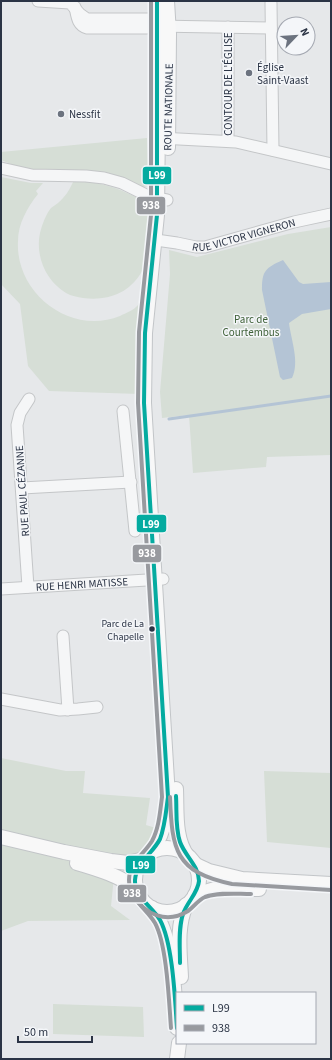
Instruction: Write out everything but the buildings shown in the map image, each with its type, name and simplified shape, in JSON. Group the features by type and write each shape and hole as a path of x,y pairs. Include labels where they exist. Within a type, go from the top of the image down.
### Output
{"main road":[{"name":"ROUTE NATIONALE","path":"157,1 163,26"},
{"name":"ROUTE NATIONALE","path":"146,857 154,849 159,840 166,815 168,797 150,375 162,199 163,26 167,1"},
{"name":"ROUTE NATIONALE","path":"159,579 177,824 180,842 184,852 191,860"},
{"path":"1,837 111,862 128,863 146,857 155,851 166,849 178,851 209,871 242,879 331,884"},
{"path":"1,846 39,856 78,863 121,879 137,889"},
{"path":"146,857 135,878 137,889 144,902 152,908 163,912 170,912 180,909 191,900 215,889 246,888 331,893"},
{"path":"181,992 180,928 182,916 199,881 197,870 191,860"},
{"path":"152,908 160,920 168,944 172,968 176,1016"}],"street":[{"path":"38,1 70,3 75,7 79,22 83,27 87,28 146,28 163,26 271,28"},
{"path":"271,3 273,150"},
{"name":"CONTOUR DE L'ÉGLISE","path":"228,27 228,141"},
{"path":"163,138 228,141 331,164"},
{"path":"1,168 32,175 86,176 104,178 122,183 143,195 162,199"},
{"name":"RUE VICTOR VIGNERON","path":"160,240 196,247 205,247 294,222 331,214"},
{"name":"RUE PAUL CÉZANNE","path":"28,587 17,425 20,413 29,399"},
{"path":"123,411 135,531"},
{"path":"22,488 131,482"},
{"name":"RUE HENRI MATISSE","path":"1,589 159,579"},
{"path":"63,636 68,710"},
{"path":"1,699 68,710 97,707"}],"green space":[{"path":"147,138 148,163 154,167 152,181 145,187 95,172 33,169 16,166 1,160 1,152"},
{"path":"1,177 31,183 43,183 36,191 38,194 21,222 18,241 19,260 26,277 36,293 49,306 65,315 83,320 101,321 120,316 138,305 142,287 140,283 147,275 139,394 49,391 28,366 20,304 1,284"},
{"path":"74,180 114,188 152,205 151,240 145,265 136,280 130,286 123,291 108,297 92,299 66,293 53,282 41,259 39,242 43,223 49,210 65,196"},
{"name":"Parc de Courtembus","path":"331,227 331,455 267,457 266,467 193,473 189,415 162,418 160,392 170,274 169,250 197,257 288,234"},
{"path":"1,758 66,771 85,771 83,793 150,798 146,825 156,828 148,848 131,856 116,857 111,906 130,920 28,921 1,931"},
{"path":"264,771 331,773 331,848 267,842"},
{"path":"53,1004 143,1007 144,1037 53,1034"}],"water":[{"path":"283,260 299,282 303,284 331,282 331,309 302,314 289,323 295,365 292,378 283,380 280,377 262,290 264,274 268,268"}],"waterway":[{"path":"169,419 331,396"}],"transit line":[{"name":"938","path":"151,1 151,215 139,332 138,403 162,797 156,831 149,846 131,869 129,880 132,893 155,923 159,933 167,974 171,1028"},
{"name":"L99","path":"157,1 157,215 145,333 144,403 168,797 162,834 157,844 138,868 135,886 140,896 157,915 164,930 171,957 176,1015"},
{"name":"L99","path":"176,796 178,836 182,847 197,871 199,881 197,890 181,920 180,963"},
{"name":"938","path":"170,797 175,845 180,856 188,865 199,873 213,879 232,884 331,890"},
{"name":"938","path":"133,895 138,902 150,912 165,917 172,917 188,911 203,898 210,895 251,894"}],"place":[{"name":"Église Saint-Vaast","path":"249,73"},
{"name":"Nessfit","path":"61,114"},
{"name":"Parc de La Chapelle","path":"152,629"}]}
